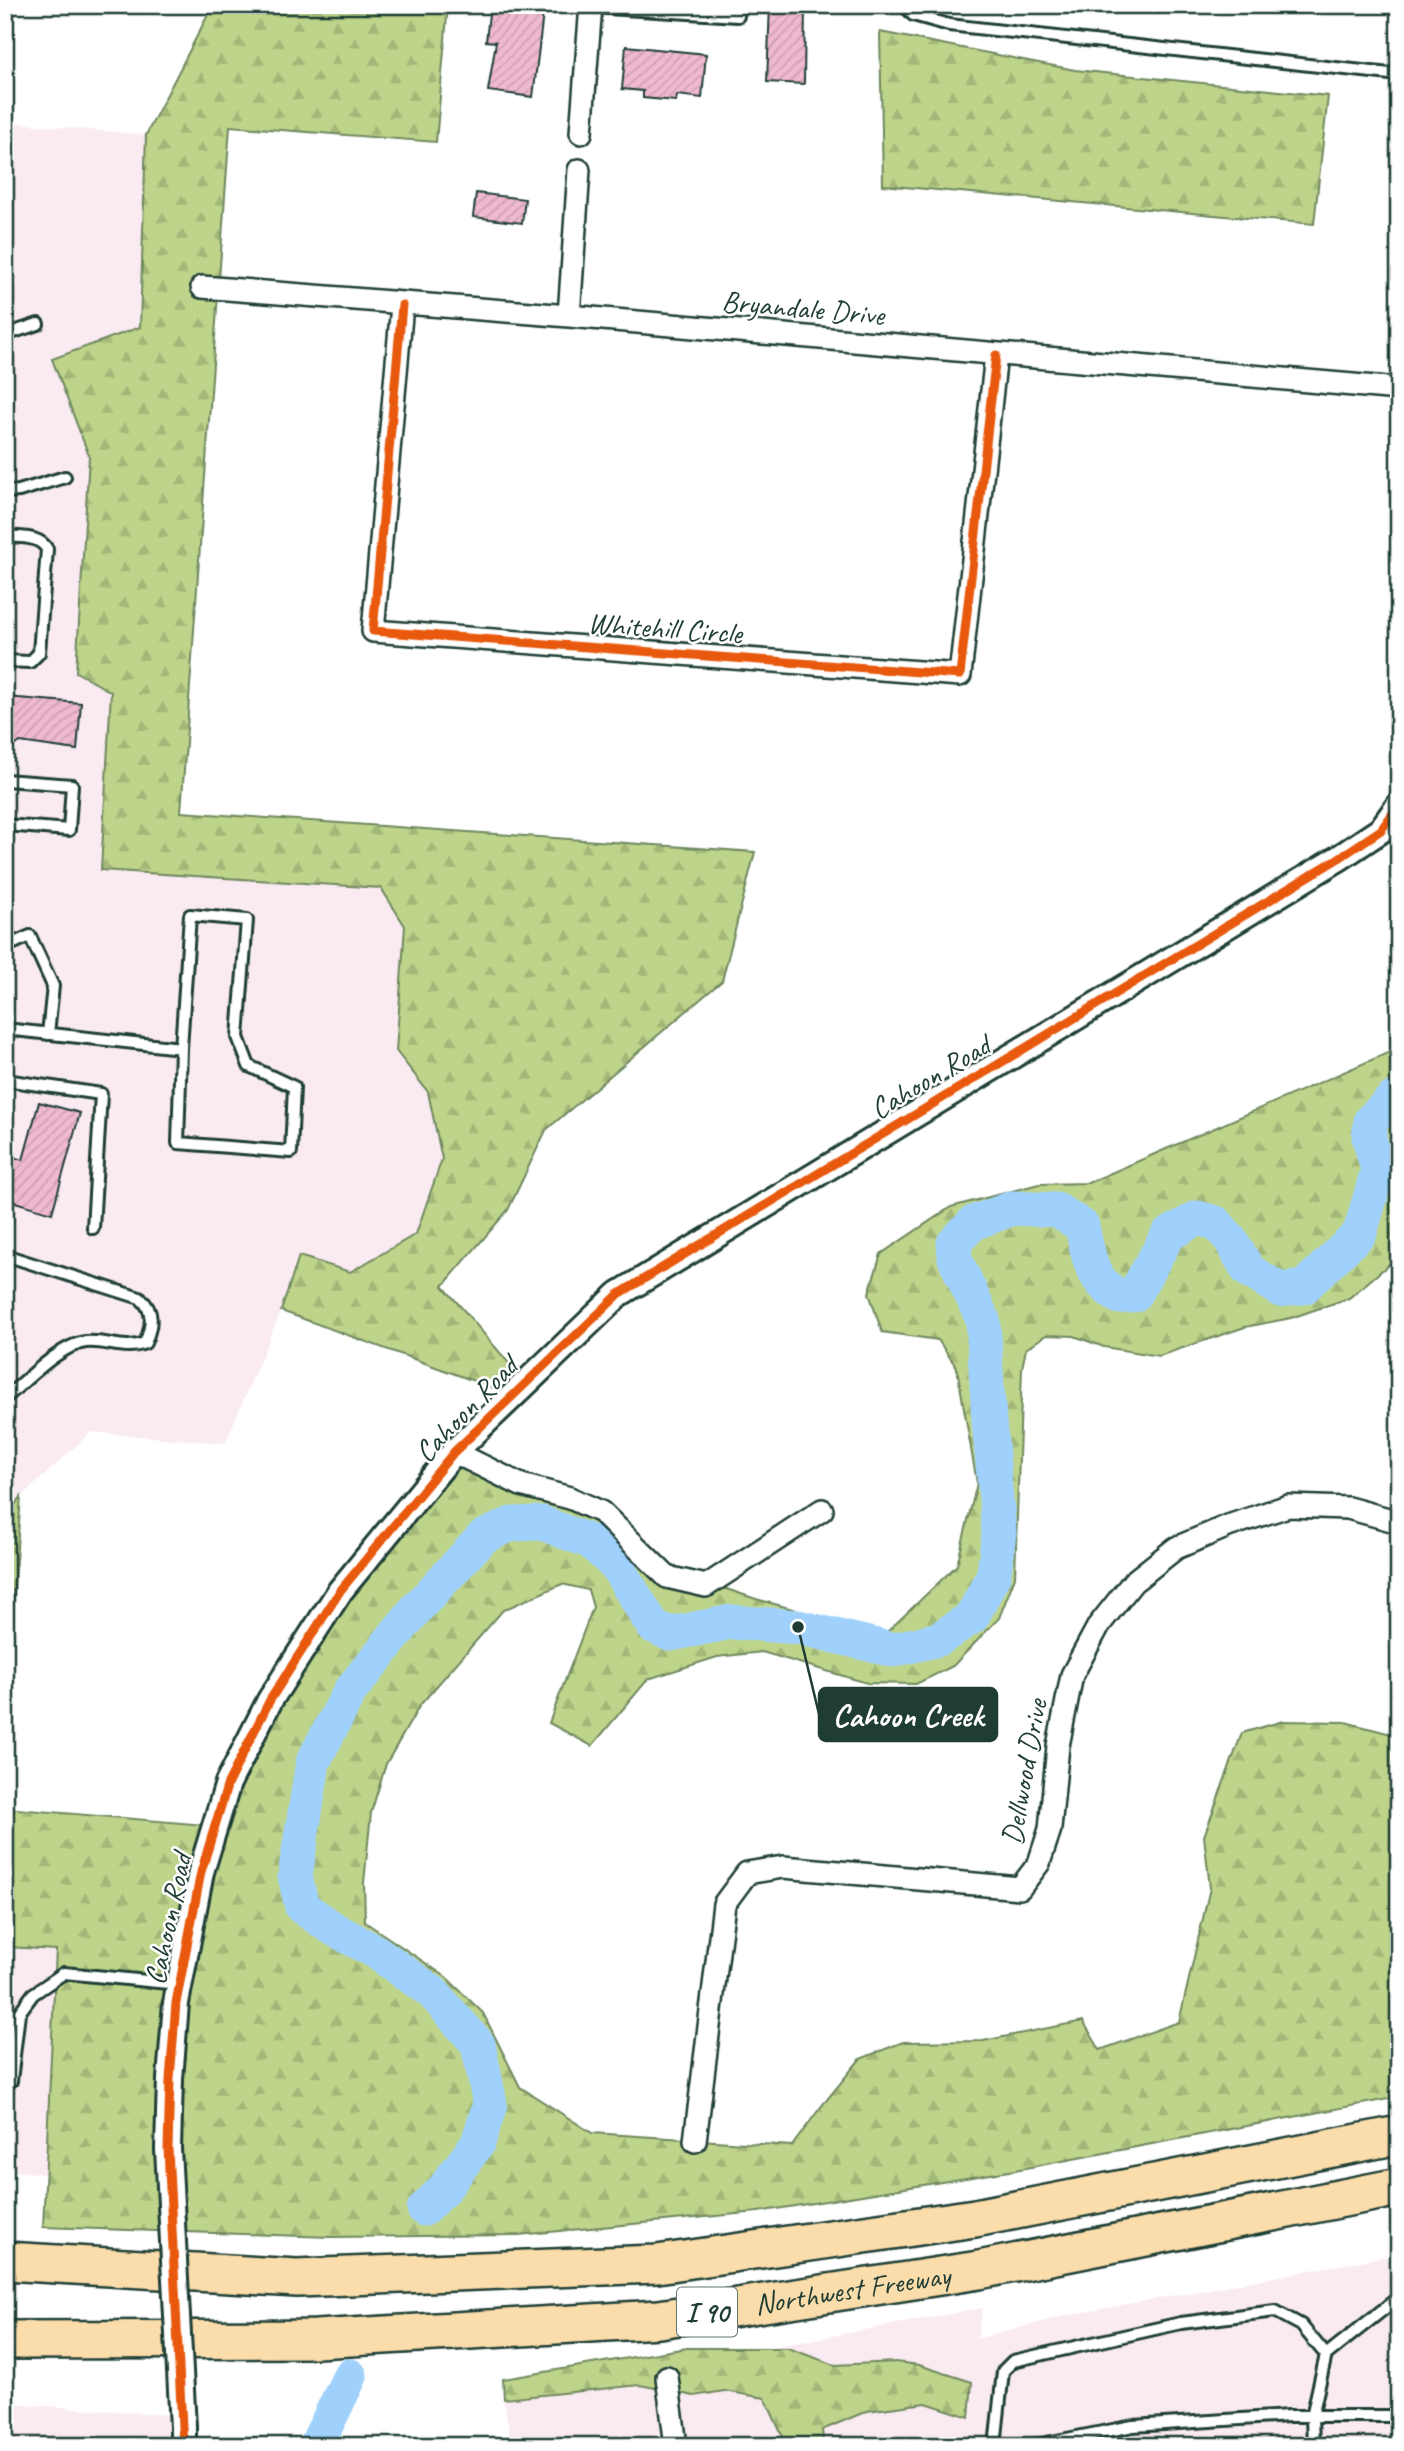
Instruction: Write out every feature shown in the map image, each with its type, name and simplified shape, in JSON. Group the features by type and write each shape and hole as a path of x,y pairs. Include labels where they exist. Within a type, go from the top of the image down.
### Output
{"highway":[{"name":"Northwest Freeway","path":"5,2262 297,2278 657,2264 975,2218 1399,2135"},
{"name":"Northwest Freeway","path":"5,2340 316,2339 659,2319 979,2270 1399,2188"}],"street":[{"path":"581,132 591,6"},
{"path":"569,316 579,170"},
{"name":"Bryandale Drive","path":"202,287 569,316 1399,389"},
{"name":"Whitehill Circle","path":"402,304 373,631 960,675 996,355"},
{"name":"Cahoon Road","path":"183,2436 168,2149 170,2079 179,1984 201,1871 228,1783 270,1700 340,1591 454,1452 619,1294 1339,858 1381,830 1399,805"},
{"path":"454,1452 521,1485 570,1498 601,1512 667,1577 706,1586 822,1510"},
{"name":"Dellwood Drive","path":"695,2141 724,1904 747,1873 783,1867 1020,1888 1039,1863 1050,1829 1058,1746 1072,1675 1099,1625 1133,1582 1176,1548 1228,1526 1288,1506 1348,1508 1399,1522"},
{"path":"667,2377 676,2446"}],"lane":[{"path":"904,5 913,15 949,25 1399,75"},
{"path":"591,6 738,16"},
{"path":"5,335 38,324"},
{"path":"5,492 19,491 65,477"},
{"path":"5,536 38,539 47,549 39,653 30,662 5,661"},
{"path":"5,780 72,785 69,830 5,825"},
{"path":"190,915 247,920 238,1037 249,1066 294,1087 291,1152 178,1143 181,1048 190,915"},
{"path":"5,947 30,936 53,986 48,1034"},
{"path":"5,1029 181,1048"},
{"path":"5,1080 101,1094 93,1228"},
{"path":"5,1255 140,1298 148,1305 151,1314 145,1343 134,1347 86,1342 75,1345 5,1398"},
{"path":"5,2081 11,2081 19,2013 33,1994 64,1973 108,1975 179,1984"},
{"path":"5,2022 18,2023"},
{"path":"1313,2446 1312,2416 1326,2355 1399,2297"},
{"path":"995,2446 1003,2371 1013,2361 1181,2323 1275,2311 1301,2325 1326,2355"},
{"path":"1031,2446 1133,2426 1312,2416 1399,2416"}],"shaded area":[{"path":"5,122 146,135 140,327 52,359 89,456 76,671 111,692 101,869 381,888 405,926 396,1051 428,1092 442,1159 416,1234 350,1272 299,1256 281,1311 225,1443 91,1432 21,1497 5,1518"},
{"path":"5,1943 8,1947 56,1950 46,2174 5,2170"},
{"path":"1399,2254 1399,2446 512,2446 502,2392 767,2348 983,2308 977,2339 1069,2315"},
{"path":"5,2403 170,2415 171,2446 5,2446"}],"green space":[{"path":"213,5 448,5 436,142 230,126 181,812 755,852 722,981 546,1130 508,1210 443,1286 519,1375 502,1391 281,1311 299,1256 350,1272 416,1234 442,1159 428,1092 396,1051 405,926 381,888 101,870 111,692 76,672 89,456 52,359 140,327 146,135"},
{"path":"880,32 1075,70 1328,96 1314,224 883,185"},
{"path":"1399,1048 1399,1256 1349,1298 1291,1318 1245,1327 1159,1356 1104,1347 1074,1336 1046,1335 1026,1349 1022,1368 1015,1577 999,1618 953,1666 916,1684 867,1683 762,1652 717,1657 648,1679 592,1746 549,1723 593,1607 588,1590 562,1584 503,1610 420,1705 386,1764 371,1813 364,1883 365,1922 446,1977 483,2013 520,2087 592,2133 792,2146 860,2059 903,2042 983,2041 1083,2021 1100,2050 1179,2022 1210,1888 1204,1836 1242,1733 1283,1721 1345,1722 1399,1736 1399,2097 1015,2170 758,2212 518,2235 330,2237 43,2227 56,1950 8,1947 5,1943 5,1808 205,1825 231,1760 453,1442 533,1479 670,1570 756,1599 885,1634 957,1565 977,1483 957,1368 938,1340 882,1332 869,1293 881,1254 951,1207 1039,1184 1088,1183"},
{"path":"21,1497 5,1699 5,1518"},
{"path":"687,2348 788,2348 835,2365 895,2362 919,2365 972,2382 969,2417 926,2403 867,2411 822,2430 824,2446 787,2446 765,2398 724,2391 694,2396 640,2385 504,2399 503,2379"}],"building":[{"path":"490,5 544,5 533,97 488,91 496,42 486,41"},
{"path":"770,5 805,5 804,84 767,82"},
{"path":"626,46 706,54 702,98 677,95 676,101 643,98 643,91 622,89"},
{"path":"476,193 525,199 522,223 473,217"},
{"path":"5,697 81,703 77,750 20,742 16,745 5,744"},
{"path":"39,1102 80,1113 52,1213 5,1199 5,1155 23,1160"}],"waterway":[{"path":"424,2209 443,2190 478,2143 490,2104 478,2044 432,1992 376,1952 334,1929 302,1907 295,1876 313,1762 350,1691 416,1609 483,1537 511,1524 542,1523 591,1542 617,1567 653,1626 670,1634 731,1622 798,1627 893,1650 939,1639 972,1617 994,1574 999,1532 983,1320 955,1259 954,1243 973,1223 1013,1208 1057,1210 1082,1226 1096,1275 1119,1297 1134,1295 1168,1235 1197,1218 1216,1223 1231,1240 1248,1270 1280,1290 1304,1287 1360,1233 1378,1170 1369,1137 1371,1120 1399,1096"},
{"path":"316,2446 350,2376"}],"cycle path":[{"path":"402,305 373,631 960,675 996,355"},
{"path":"183,2446 168,2149 176,2003 201,1872 228,1783 270,1700 340,1591 454,1452 619,1294 1339,858 1381,830 1399,805"}],"place":[{"name":"Cahoon Creek","path":"798,1627"}]}
